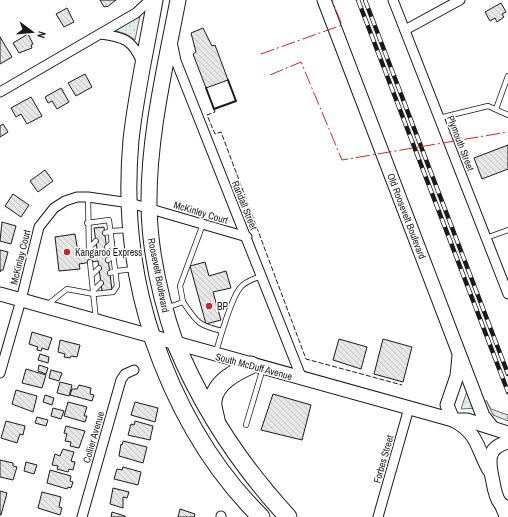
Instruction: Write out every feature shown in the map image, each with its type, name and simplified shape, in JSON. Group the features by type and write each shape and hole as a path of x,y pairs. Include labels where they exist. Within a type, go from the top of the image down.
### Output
{"highway":[{"name":"Roosevelt Boulevard","path":"155,0 131,141 131,230 136,269 153,338 166,375 189,422 212,460 261,517"},
{"name":"Roosevelt Boulevard","path":"178,0 154,136 149,208 152,241 165,309 176,344 189,376 216,426 241,461 288,517"},
{"path":"216,426 213,400 217,390 230,374 257,367"}],"main road":[{"name":"Old Roosevelt Boulevard","path":"324,0 483,416 494,428"},
{"name":"South McDuff Avenue","path":"0,294 257,367 453,420 467,420 508,433"},
{"path":"459,352 457,376 447,405 453,420 466,427 475,438 484,461 492,475"},
{"path":"504,506 489,463 492,453 498,445 508,442"}],"street":[{"path":"0,92 136,13 150,0"},
{"name":"Plymouth Street","path":"393,0 508,294"},
{"path":"405,30 460,0"},
{"path":"101,34 120,36 130,42 138,53 143,65"},
{"name":"Randall Street","path":"171,38 176,61 302,379"},
{"name":"McKinlay Court","path":"0,373 21,300 38,227 60,204 77,197 88,197 130,203"},
{"name":"McKinley Court","path":"130,203 247,237"},
{"name":"Collier Avenue","path":"82,517 121,380 125,374 134,370"},
{"name":"Forbes Street","path":"378,517 409,408"},
{"path":"504,506 506,517"}],"lane":[{"path":"496,109 508,76"},
{"path":"439,118 488,106 508,115"},
{"path":"88,197 87,223 89,249 96,241"},
{"path":"46,307 67,289 94,292 113,292 117,286 109,220 87,223"},
{"path":"203,224 180,286 183,302 198,323 222,331"},
{"path":"105,233 110,231 131,230"},
{"path":"486,238 508,230"},
{"path":"106,247 112,243"},
{"path":"108,260 114,255"},
{"path":"91,263 96,321"},
{"path":"92,275 99,268"},
{"path":"110,273 136,269"},
{"path":"215,355 222,331 239,289 245,282 262,276"},
{"path":"94,292 101,283"},
{"path":"165,309 183,302"},
{"path":"246,425 257,367"}],"green space":[{"path":"140,16 135,40 126,34 113,30"},
{"path":"467,391 477,408 461,409"},
{"path":"486,400 491,409 508,415 508,421 493,415"}],"building":[{"path":"100,0 116,0 107,7 104,7"},
{"path":"501,3 506,12 502,14 504,17 497,22 495,18 490,21 485,12"},
{"path":"67,8 74,22 64,27 56,14"},
{"path":"203,28 212,46 215,45 228,80 206,88 193,54 196,52 191,33"},
{"path":"28,34 33,44 31,45 32,48 19,53 13,43"},
{"path":"0,37 12,57 0,64"},
{"path":"85,74 92,87 76,96 68,83"},
{"path":"61,88 69,102 57,109 52,101 48,103 45,97"},
{"path":"31,97 42,116 27,124 21,114 16,117 11,108"},
{"path":"3,124 8,132 0,137 0,126"},
{"path":"508,145 508,169 482,179 474,158"},
{"path":"45,170 53,181 38,192 30,181"},
{"path":"13,194 29,205 21,217 5,206"},
{"path":"2,222 16,226 11,244 0,241"},
{"path":"104,227 112,290 102,291 98,261 79,264 80,269 59,271 55,237 75,234 78,252 97,249 94,228"},
{"path":"0,250 8,252 3,270 0,272"},
{"name":"BP","path":"205,262 209,276 226,271 231,288 213,292 221,320 206,324 190,266"},
{"path":"32,332 52,338 48,350 42,348 41,351 37,350 38,347 29,344"},
{"path":"339,339 367,347 361,369 333,360"},
{"path":"383,339 412,347 403,382 374,374"},
{"path":"60,340 80,345 77,357 64,357 65,354 58,352"},
{"path":"40,354 49,357 48,363 38,360"},
{"path":"39,365 48,368 46,374 38,371"},
{"path":"26,369 46,375 42,388 22,383"},
{"path":"51,370 62,373 59,381 49,378"},
{"path":"60,382 72,385 69,396 57,393"},
{"path":"79,385 91,388 90,394 94,395 92,401 70,395 72,389 77,389"},
{"path":"16,390 37,396 33,412 12,404"},
{"path":"273,394 311,405 302,440 261,430"},
{"path":"45,395 54,398 52,405 43,402"},
{"path":"68,402 87,407 84,416 87,416 85,422 64,416"},
{"path":"135,402 158,408 155,422 131,415"},
{"path":"53,408 64,411 61,419 51,416"},
{"path":"37,417 48,420 46,426 35,423"},
{"path":"6,421 25,426 23,435 20,434 17,443 1,438"},
{"path":"135,421 153,426 150,440 128,435 131,424 134,425"},
{"path":"66,426 85,431 79,448 70,446 71,442 65,441 67,434 64,433"},
{"path":"123,441 147,447 143,463 119,456"},
{"path":"63,449 74,452 71,461 75,462 73,470 69,469 68,472 57,469 58,466 52,465 55,454 60,456"},
{"path":"0,460 13,463 13,466 17,467 13,480 0,477"},
{"path":"26,462 37,465 34,474 24,471"},
{"path":"123,467 141,472 138,485 114,479 117,469 122,470"},
{"path":"50,470 71,476 70,481 73,482 71,488 68,487 67,489 47,483"},
{"path":"113,488 129,492 127,498 123,497 123,508 110,504"},
{"path":"0,491 7,493 1,515 0,515"},
{"path":"42,492 61,497 59,507 62,508 60,515 38,508"},
{"path":"180,509 195,514 194,517 178,517"},
{"path":"112,512 125,516 125,517 111,517"}],"railway":[{"path":"358,0 508,392"},
{"path":"365,0 508,374"}],"fence":[{"path":"214,109 215,112 207,115 215,134 221,132 306,359 402,385"}],"wall":[{"path":"206,88 214,109 236,101 228,80"}],"power":[{"path":"261,54 342,25 332,0"},
{"path":"270,75 301,62 342,160 508,132"}],"place":[{"name":"Kangaroo Express","path":"67,252"},
{"name":"BP","path":"209,306"}]}
